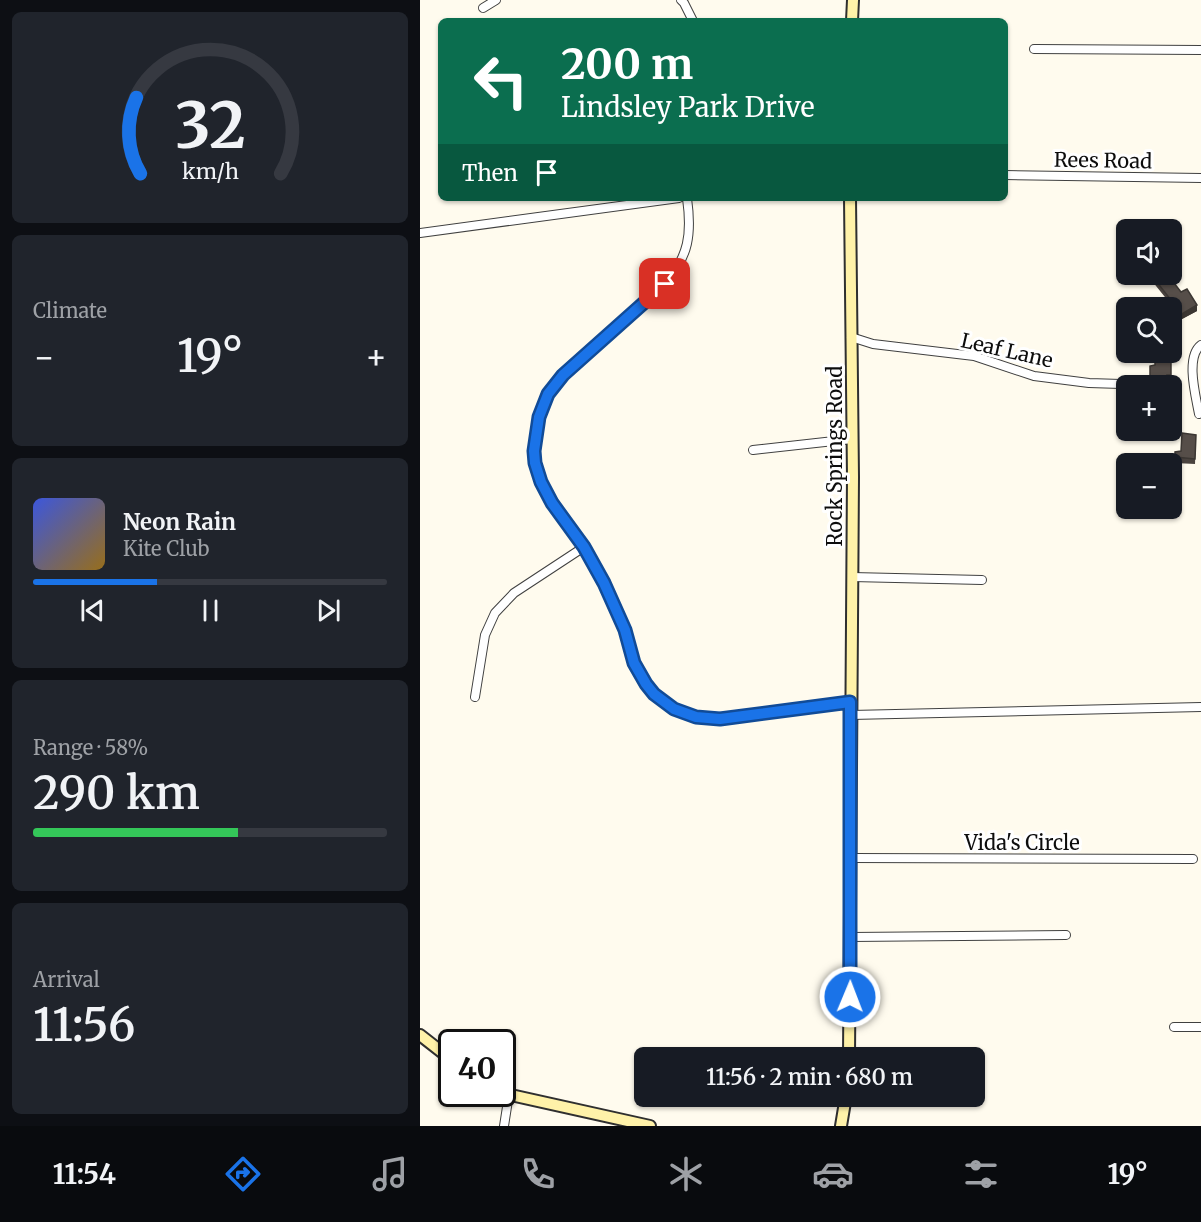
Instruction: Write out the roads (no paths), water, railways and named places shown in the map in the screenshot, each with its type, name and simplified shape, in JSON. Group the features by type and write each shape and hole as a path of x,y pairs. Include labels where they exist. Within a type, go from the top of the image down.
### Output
{"street":[{"path":"483,8 496,0"},
{"path":"681,0 692,18"},
{"path":"852,18 853,0"},
{"path":"1034,50 1201,50"},
{"name":"Rees Road","path":"1008,175 1201,178"},
{"path":"420,234 657,201"},
{"path":"687,201 690,224 685,254 676,272 563,375 548,394 539,417 534,451 541,482 552,503 584,547 604,583 625,630 634,663 640,674 654,694 674,709 696,717 720,719 850,702"},
{"name":"Rock Springs Road","path":"849,1047 852,577 850,201"},
{"name":"Leaf Lane","path":"851,337 873,344 974,356 1034,376 1116,384"},
{"path":"1199,414 1193,360 1196,349 1201,345"},
{"path":"753,450 852,439"},
{"path":"475,697 485,635 495,613 514,593 584,547"},
{"path":"852,577 982,580"},
{"path":"851,715 1201,707"},
{"name":"Vida's Circle","path":"850,858 1193,859"},
{"path":"851,937 1066,935"},
{"path":"1174,1027 1201,1027"},
{"path":"420,1035 438,1049"},
{"path":"516,1095 650,1126"},
{"path":"504,1126 505,1107"},
{"path":"841,1126 844,1107"}]}
